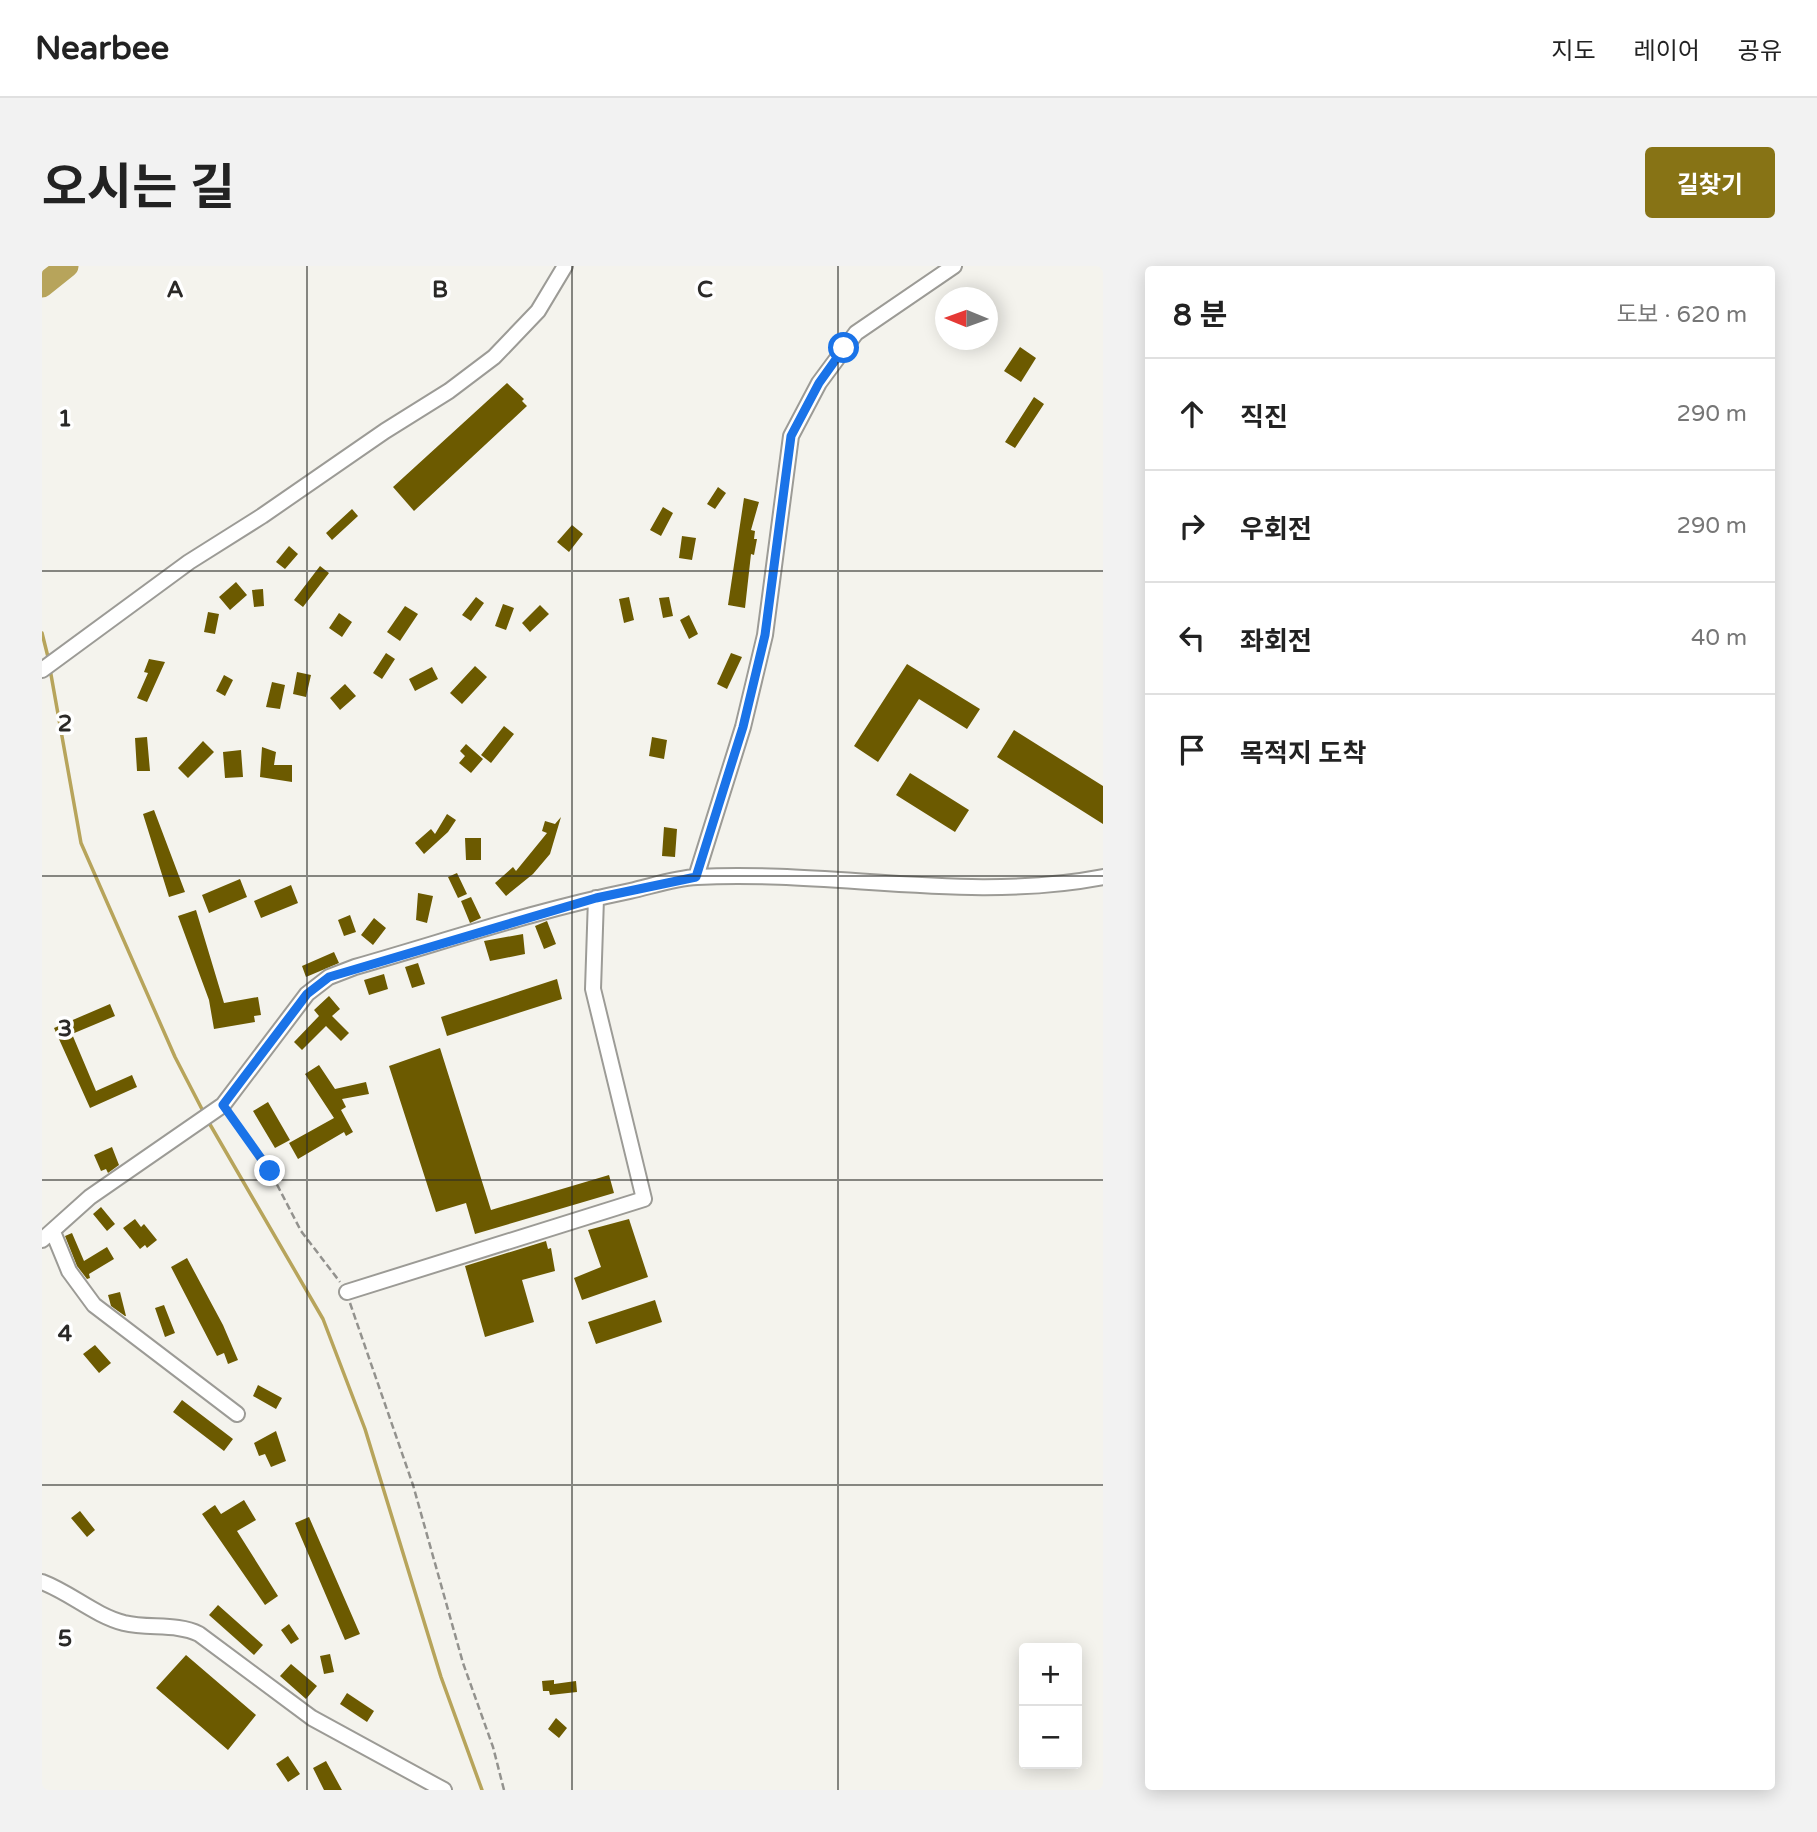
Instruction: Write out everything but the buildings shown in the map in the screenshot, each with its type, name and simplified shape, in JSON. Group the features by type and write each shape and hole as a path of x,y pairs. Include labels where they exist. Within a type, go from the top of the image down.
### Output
{"street":[{"path":"42,670 189,562 458,384 494,356 538,311 565,266"},
{"path":"696,877 743,727 765,635 791,436 819,383 856,333 954,266"},
{"path":"237,1414 94,1305 48,1236 90,1196 223,1105 307,994 329,977 596,898 696,877 786,878 957,888 1034,888 1103,877"},
{"path":"347,1292 644,1199 593,989 596,898"},
{"path":"42,1582 111,1619 148,1628 191,1630 199,1634 312,1718 444,1790"}],"path":[{"path":"223,1105 270,1171 301,1231 347,1292 372,1373 413,1485 463,1663 493,1747 504,1790"}],"waterway":[{"path":"42,286 67,266"},
{"path":"42,633 49,661"},
{"path":"50,669 81,843 175,1057 205,1115"},
{"path":"208,1121 323,1319 365,1429 441,1677 482,1790"}],"route":[{"path":"270,1171 223,1105 307,994 329,977 355,967 596,898 696,877 743,727 765,635 791,436 819,383 844,348"}]}
